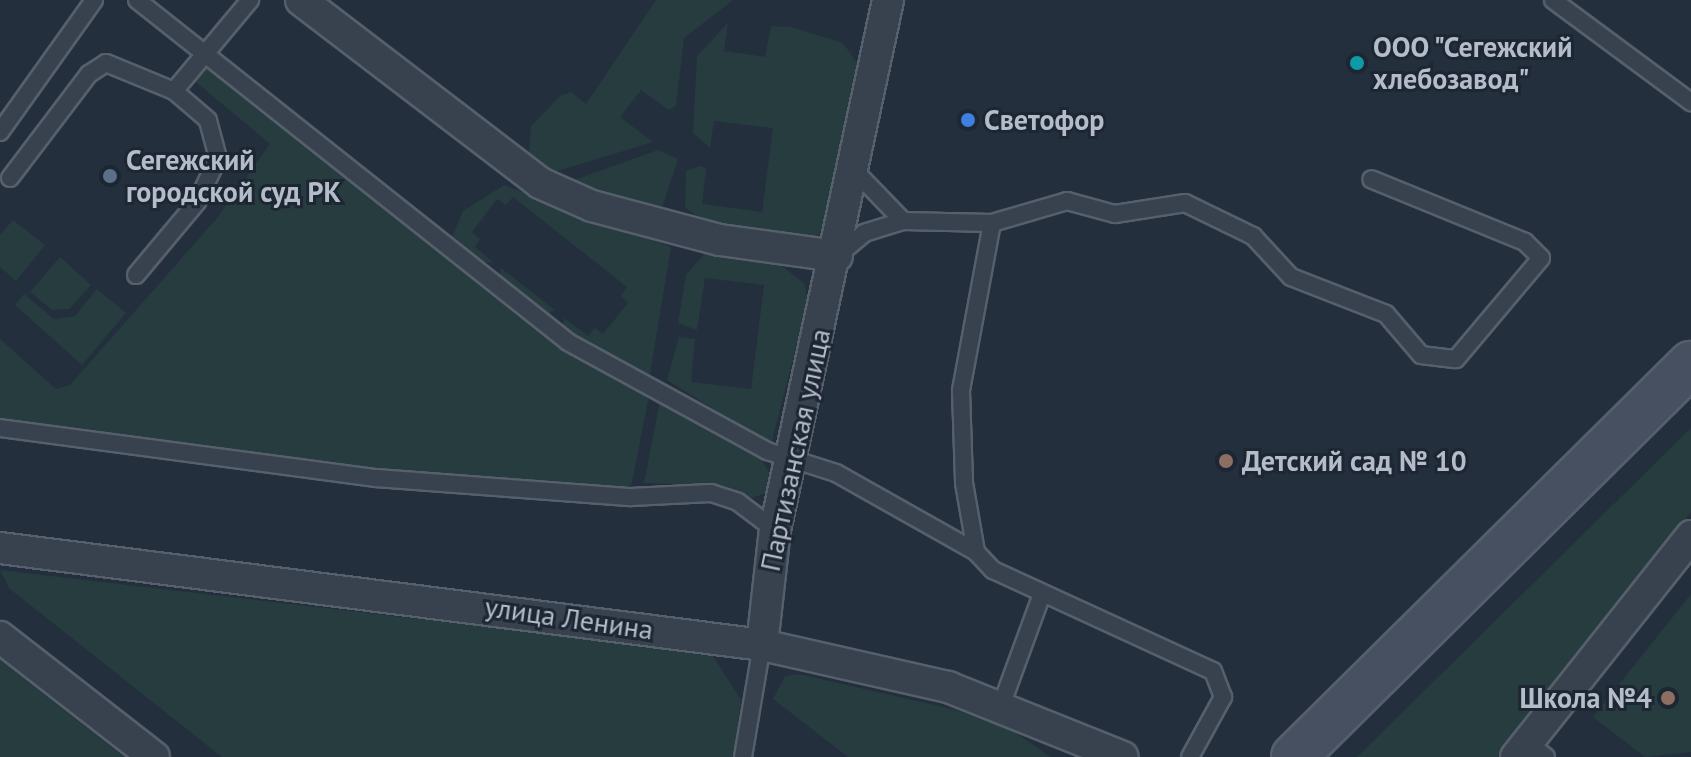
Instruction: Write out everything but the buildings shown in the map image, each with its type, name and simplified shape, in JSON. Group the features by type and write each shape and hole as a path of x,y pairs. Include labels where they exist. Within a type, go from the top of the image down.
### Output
{"street":[{"path":"301,0 540,183 592,206 720,240 837,256"},
{"name":"Партизанская улица","path":"762,645 775,530 837,256 888,0"},
{"path":"1294,757 1691,364"},
{"path":"1530,752 1691,536"},
{"name":"улица Ленина","path":"0,548 762,645 1001,706 1088,750 1123,757"},
{"path":"0,637 154,757"}],"lane":[{"path":"0,132 94,0"},
{"path":"137,0 568,342 791,458 836,473 976,552"},
{"path":"174,91 250,0"},
{"path":"1553,0 1691,102"},
{"path":"10,178 89,74 106,63 174,91 208,120 218,158 197,202 136,275"},
{"path":"854,170 903,221"},
{"path":"837,256 864,233 903,221 992,223 1040,204 1067,201 1115,214 1185,203 1253,236 1291,277 1386,314 1421,355 1456,359 1541,258 1525,242 1371,179"},
{"path":"992,223 961,391 964,483 976,552 982,564 1213,671 1223,697 1190,757"},
{"path":"0,428 376,478 631,497 711,493 738,502 775,530"},
{"path":"1001,706 1042,594"},
{"path":"743,757 762,645"}],"green space":[{"path":"656,0 733,0 684,38 676,106 669,110 641,90 620,117 653,142 551,173 529,152 531,126 560,96 571,92 586,104"},
{"path":"728,23 724,51 765,57 771,26 791,27 843,43 857,63 829,223 811,242 708,225 685,207 686,171 699,166 706,168 702,204 762,212 773,128 714,121 710,148 693,133 697,56"},
{"path":"207,68 519,317 649,396 631,487 375,470 0,419 0,339 56,389 70,385 218,217 270,144 195,81"},
{"path":"658,150 678,159 661,210 563,184"},
{"path":"504,185 671,247 650,374 622,366 562,330 564,318 588,336 595,328 603,334 628,303 621,296 627,287 513,197 506,205 497,199 472,232 480,239 475,247 494,263 476,261 451,239 463,211"},
{"path":"13,220 45,245 16,281 0,267 0,235"},
{"path":"708,250 778,263 804,283 808,300 771,445 667,380 679,337 695,339 691,382 751,389 764,285 705,278 697,330 678,323 686,275"},
{"path":"60,257 91,285 69,309 52,310 30,292"},
{"path":"501,268 555,310 546,315 499,279"},
{"path":"97,289 126,313 82,365 15,305 24,294 54,319 75,316"},
{"path":"660,401 756,451 769,472 766,493 751,498 712,485 644,483"},
{"path":"1691,428 1691,512 1498,757 1357,757"},
{"path":"0,570 711,653 741,700 734,757 222,757 10,589"},
{"path":"1691,594 1691,752 1645,757 1593,717"},
{"path":"0,660 124,757 0,757"},
{"path":"799,674 956,710 1013,731 1051,757 848,757 773,699 785,676"}],"place":[{"name":"ООО \"Сегежский хлебозавод\"","path":"1357,63"},
{"name":"Светофор","path":"968,120"},
{"name":"Сегежский городской суд РК","path":"110,176"},
{"name":"Детский сад № 10","path":"1226,461"},
{"name":"Школа №4","path":"1668,698"}]}
